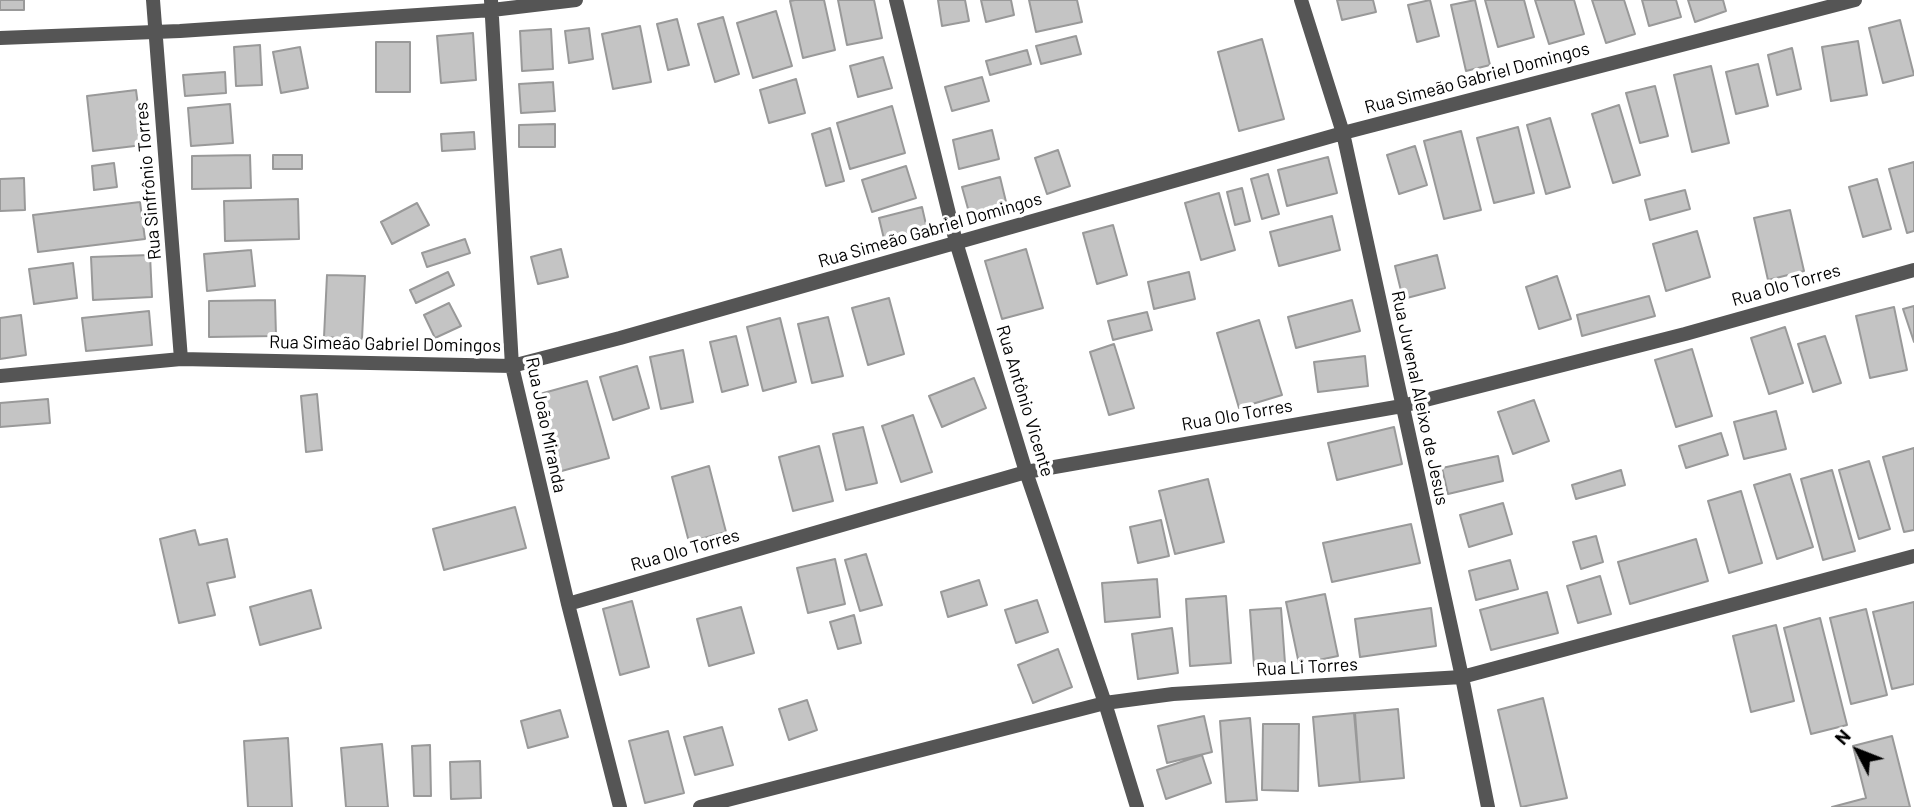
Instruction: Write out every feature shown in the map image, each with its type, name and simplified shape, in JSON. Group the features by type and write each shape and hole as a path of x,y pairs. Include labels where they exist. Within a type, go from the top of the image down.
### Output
{"street":[{"name":"Rua Sinfrônio Torres","path":"153,0 181,359"},
{"path":"0,38 155,32 576,0"},
{"name":"Rua Antônio Vicente","path":"896,0 956,242 1026,472 1138,807"},
{"name":"Rua Juvenal Aleixo de Jesus","path":"1301,0 1343,133 1488,807"},
{"name":"Rua Simeão Gabriel Domingos","path":"0,376 181,359 512,366 1343,133 1855,0"},
{"name":"Rua João Miranda","path":"491,5 512,366 568,604 620,807"},
{"name":"Rua Olo Torres","path":"568,604 1026,472 1402,406 1685,334 1914,270"},
{"name":"Rua Li Torres","path":"700,807 1105,703 1173,694 1462,677 1914,556"}],"building":[{"path":"0,0 24,0 24,10 0,10"},
{"path":"824,0 835,50 803,58 790,1"},
{"path":"838,0 874,0 882,38 847,45"},
{"path":"938,0 965,0 969,21 942,26"},
{"path":"981,0 1011,0 1014,15 986,22"},
{"path":"1029,0 1077,0 1082,22 1036,32"},
{"path":"1337,0 1373,0 1376,12 1342,20"},
{"path":"1430,0 1439,36 1417,42 1408,5"},
{"path":"1475,0 1490,65 1466,71 1451,5"},
{"path":"1485,0 1524,0 1534,37 1498,47"},
{"path":"1535,0 1574,0 1584,34 1549,44"},
{"path":"1592,0 1624,0 1635,34 1606,43"},
{"path":"1642,0 1676,0 1681,17 1649,26"},
{"path":"1688,0 1723,0 1726,11 1695,22"},
{"path":"776,11 792,66 753,78 737,23"},
{"path":"723,17 739,74 715,82 698,24"},
{"path":"677,19 689,65 668,70 657,24"},
{"path":"1900,20 1914,75 1883,83 1869,28"},
{"path":"640,26 651,82 613,89 602,34"},
{"path":"589,28 593,59 569,63 565,31"},
{"path":"551,29 553,69 522,71 520,31"},
{"path":"473,33 476,80 441,83 437,36"},
{"path":"1076,36 1081,54 1041,64 1036,46"},
{"path":"1262,39 1284,119 1239,131 1218,52"},
{"path":"1858,41 1867,95 1831,101 1822,47"},
{"path":"376,42 410,42 410,92 376,92"},
{"path":"260,45 262,85 236,86 234,47"},
{"path":"300,47 308,88 281,93 273,52"},
{"path":"1792,48 1801,89 1777,95 1768,55"},
{"path":"1027,50 1031,64 990,75 986,61"},
{"path":"883,57 892,88 858,97 850,66"},
{"path":"1758,64 1768,106 1736,114 1726,72"},
{"path":"1711,66 1729,143 1692,152 1674,75"},
{"path":"225,72 226,93 185,96 183,75"},
{"path":"982,77 989,101 952,111 945,87"},
{"path":"796,79 805,113 769,123 760,90"},
{"path":"553,82 555,111 521,113 519,84"},
{"path":"1655,86 1668,136 1640,143 1626,93"},
{"path":"136,90 143,145 93,151 87,96"},
{"path":"230,104 233,143 191,146 188,108"},
{"path":"1619,105 1640,175 1613,183 1592,114"},
{"path":"892,106 905,153 850,169 837,123"},
{"path":"1550,118 1570,187 1546,194 1527,125"},
{"path":"555,124 555,147 519,147 519,125"},
{"path":"1518,127 1534,193 1494,203 1477,138"},
{"path":"830,128 844,181 826,186 812,134"},
{"path":"992,130 999,159 959,169 953,140"},
{"path":"1461,131 1481,210 1444,219 1424,141"},
{"path":"474,132 475,149 442,151 441,134"},
{"path":"1415,146 1427,185 1399,194 1387,155"},
{"path":"1058,150 1070,186 1047,194 1035,158"},
{"path":"250,155 251,188 192,189 192,156"},
{"path":"273,155 302,155 302,169 273,169"},
{"path":"1328,157 1337,193 1287,206 1278,170"},
{"path":"1914,162 1914,231 1907,233 1889,169"},
{"path":"114,163 117,187 94,190 92,166"},
{"path":"906,166 916,198 872,212 862,180"},
{"path":"1268,174 1279,214 1262,219 1251,179"},
{"path":"1000,177 1007,206 970,216 962,187"},
{"path":"24,178 25,210 0,211 0,179"},
{"path":"1877,179 1891,229 1863,237 1849,187"},
{"path":"1242,188 1250,221 1235,225 1227,192"},
{"path":"1685,190 1690,209 1650,220 1645,200"},
{"path":"1219,193 1235,250 1201,260 1185,203"},
{"path":"298,199 299,239 225,241 224,201"},
{"path":"140,202 145,239 38,252 33,215"},
{"path":"417,203 429,225 392,244 381,222"},
{"path":"922,207 927,229 884,239 879,218"},
{"path":"1790,210 1804,271 1768,280 1754,218"},
{"path":"1332,216 1340,250 1279,266 1270,232"},
{"path":"1113,225 1127,275 1097,284 1083,233"},
{"path":"1697,231 1710,277 1666,291 1653,244"},
{"path":"465,239 470,253 427,267 422,253"},
{"path":"561,249 568,277 538,284 531,257"},
{"path":"1026,249 1043,308 1002,319 985,261"},
{"path":"251,250 255,286 207,291 204,254"},
{"path":"150,255 152,297 93,300 91,257"},
{"path":"1437,255 1445,288 1403,299 1395,266"},
{"path":"73,263 77,298 34,304 29,269"},
{"path":"448,272 454,285 416,303 410,290"},
{"path":"1189,272 1195,299 1154,309 1148,282"},
{"path":"327,275 365,276 362,339 324,337"},
{"path":"1557,276 1571,319 1539,329 1526,287"},
{"path":"1649,296 1655,316 1582,336 1577,315"},
{"path":"889,298 904,354 868,365 852,308"},
{"path":"275,300 276,336 209,337 209,301"},
{"path":"1352,300 1360,331 1296,348 1288,317"},
{"path":"449,303 461,326 435,338 424,315"},
{"path":"1914,306 1914,342 1903,309"},
{"path":"1894,307 1907,370 1870,378 1856,316"},
{"path":"149,311 152,345 86,351 82,318"},
{"path":"1147,312 1152,330 1113,340 1108,321"},
{"path":"21,315 26,355 0,359 0,318"},
{"path":"828,317 843,376 812,383 798,324"},
{"path":"780,318 796,382 763,391 747,327"},
{"path":"1259,320 1282,395 1239,408 1217,333"},
{"path":"1785,327 1803,383 1769,394 1751,338"},
{"path":"736,336 748,385 722,392 710,342"},
{"path":"1825,336 1841,383 1813,392 1798,344"},
{"path":"1114,344 1134,408 1109,415 1090,352"},
{"path":"1692,349 1712,416 1676,427 1655,360"},
{"path":"683,350 693,402 661,409 650,357"},
{"path":"1365,356 1368,386 1318,392 1314,362"},
{"path":"637,366 649,408 613,420 600,377"},
{"path":"974,378 986,408 942,427 929,396"},
{"path":"587,381 609,458 558,472 536,395"},
{"path":"317,394 322,450 306,452 301,396"},
{"path":"48,399 50,423 0,427 0,403"},
{"path":"1534,400 1549,441 1513,454 1498,412"},
{"path":"1776,411 1786,449 1744,459 1734,422"},
{"path":"913,415 932,472 901,482 882,426"},
{"path":"863,427 877,483 846,490 833,434"},
{"path":"1394,427 1402,464 1337,480 1328,443"},
{"path":"1721,433 1728,455 1686,468 1679,446"},
{"path":"819,446 833,501 793,511 779,457"},
{"path":"1914,448 1914,530 1904,532 1883,457"},
{"path":"1498,456 1503,481 1448,494 1442,468"},
{"path":"1869,461 1890,529 1859,539 1839,470"},
{"path":"709,466 726,532 689,542 672,477"},
{"path":"1621,470 1625,485 1576,499 1572,485"},
{"path":"1832,470 1855,551 1823,560 1801,479"},
{"path":"1790,474 1813,547 1777,559 1754,485"},
{"path":"1208,479 1224,542 1175,554 1159,491"},
{"path":"1741,491 1762,563 1729,573 1708,501"},
{"path":"1503,503 1512,534 1469,547 1460,515"},
{"path":"515,507 526,548 444,570 433,529"},
{"path":"1161,520 1169,556 1138,563 1130,527"},
{"path":"1411,524 1420,563 1332,582 1323,543"},
{"path":"195,530 199,545 227,539 235,577 207,583 215,615 179,623 160,539"},
{"path":"1596,536 1603,562 1581,569 1573,542"},
{"path":"1696,539 1708,581 1630,604 1618,562"},
{"path":"866,554 882,605 860,611 845,560"},
{"path":"835,559 845,604 808,613 797,568"},
{"path":"1510,560 1518,589 1476,600 1469,571"},
{"path":"1600,576 1611,614 1578,623 1567,586"},
{"path":"1157,579 1160,617 1105,622 1102,583"},
{"path":"979,580 987,605 948,617 941,592"},
{"path":"311,590 321,628 260,645 250,607"},
{"path":"1547,592 1558,633 1491,650 1480,610"},
{"path":"1325,594 1338,656 1299,664 1286,602"},
{"path":"1226,596 1231,663 1190,666 1186,599"},
{"path":"1037,600 1048,632 1016,643 1005,610"},
{"path":"632,601 649,667 620,675 603,609"},
{"path":"1914,602 1914,684 1892,689 1873,612"},
{"path":"741,607 754,653 709,666 697,619"},
{"path":"1281,608 1285,663 1254,666 1250,610"},
{"path":"1431,608 1436,646 1360,657 1355,619"},
{"path":"1866,609 1887,695 1851,704 1830,618"},
{"path":"854,615 861,643 838,649 830,622"},
{"path":"1820,618 1847,725 1811,734 1784,628"},
{"path":"1776,625 1794,701 1751,712 1733,636"},
{"path":"1172,628 1178,673 1138,679 1132,634"},
{"path":"1058,649 1072,687 1033,703 1018,665"},
{"path":"1543,698 1567,798 1521,807 1498,710"},
{"path":"807,700 817,730 789,740 779,709"},
{"path":"1398,709 1404,778 1360,782 1355,713"},
{"path":"560,710 568,737 528,748 521,721"},
{"path":"1354,713 1360,782 1319,786 1313,717"},
{"path":"1204,716 1212,752 1167,763 1158,726"},
{"path":"1250,718 1257,800 1226,802 1220,721"},
{"path":"1263,724 1299,724 1298,791 1262,790"},
{"path":"722,727 733,765 695,775 684,737"},
{"path":"668,731 684,793 645,803 629,741"},
{"path":"1892,736 1910,807 1832,807 1866,798 1853,746"},
{"path":"288,738 292,807 248,807 244,741"},
{"path":"382,744 388,807 346,807 341,748"},
{"path":"430,745 431,796 414,796 412,746"},
{"path":"1202,755 1211,783 1166,799 1157,770"},
{"path":"480,761 481,798 451,799 450,762"}]}
